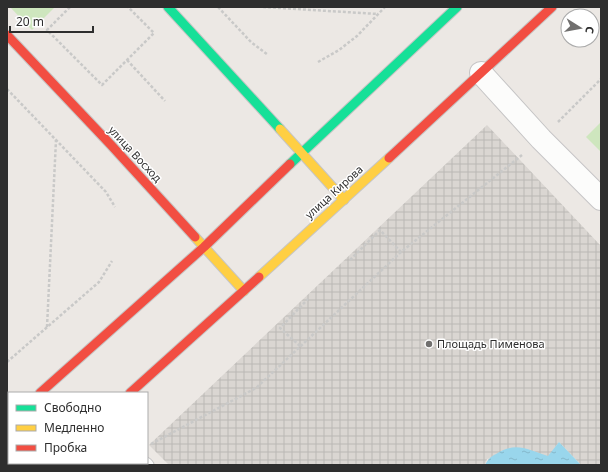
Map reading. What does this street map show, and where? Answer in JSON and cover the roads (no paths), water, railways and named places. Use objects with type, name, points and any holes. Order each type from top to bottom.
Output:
[{"type":"main road","points":[[168,7],[344,200]]},
{"type":"main road","points":[[41,392],[204,246],[457,7]]},
{"type":"main road","name":"улица Кирова","points":[[131,392],[344,200],[552,7]]},
{"type":"main road","name":"улица Восход","points":[[7,35],[111,145],[244,291]]},
{"type":"street","points":[[481,73],[541,139],[601,199]]},
{"type":"water","points":[[559,442],[581,465],[485,465],[492,456],[503,450],[516,447],[528,449],[548,456]]},
{"type":"place","name":"Площадь Пименова","points":[[429,344]]}]
